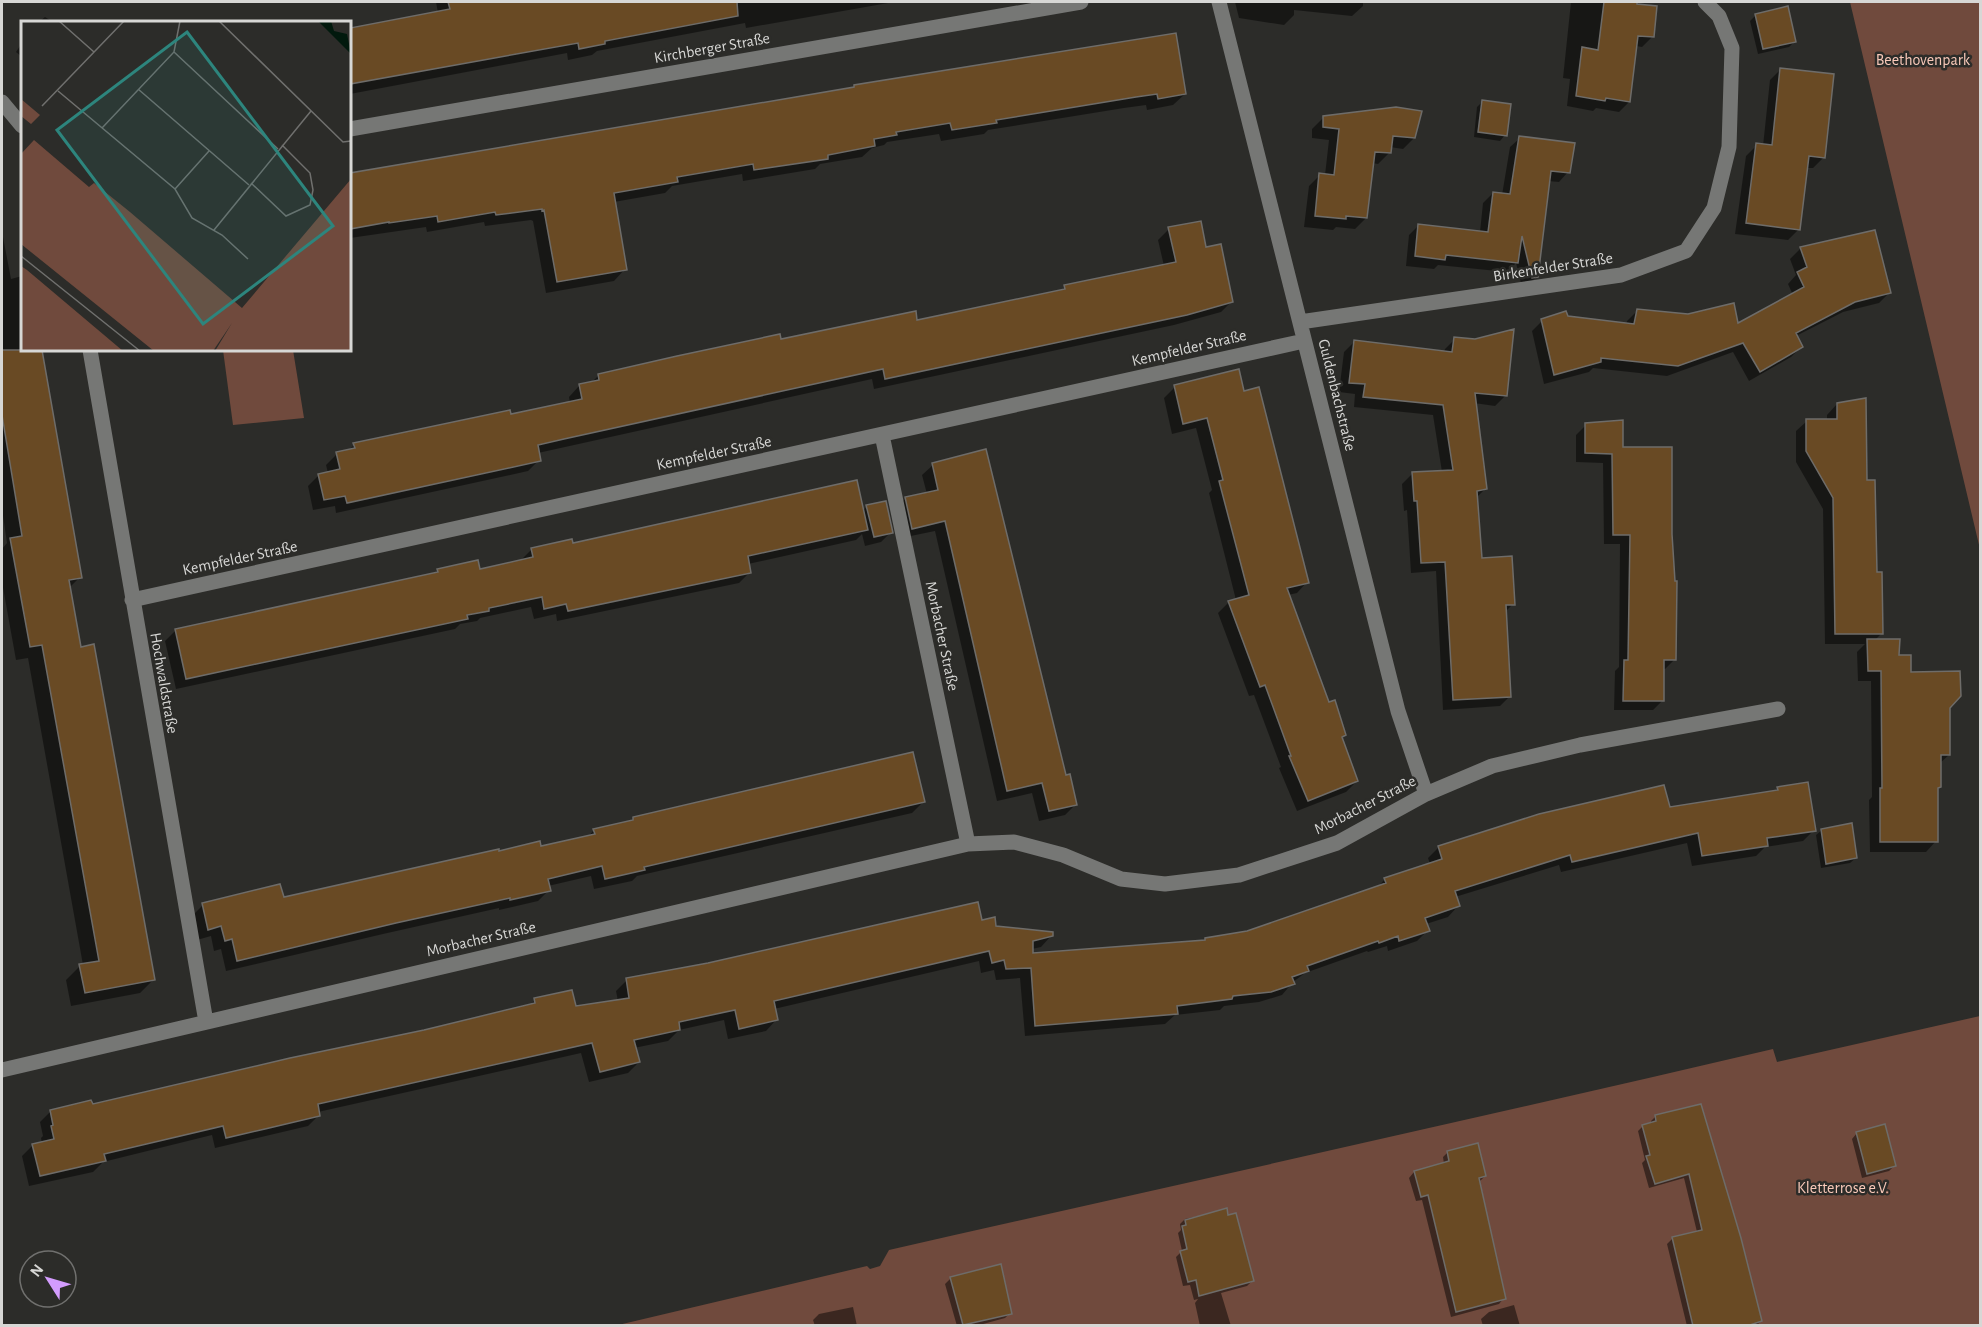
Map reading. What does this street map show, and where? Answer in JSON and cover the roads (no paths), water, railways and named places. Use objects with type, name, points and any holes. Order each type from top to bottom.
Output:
[{"type":"street","name":"Kirchberger Straße","points":[[351,129],[1081,2]]},
{"type":"street","name":"Guldenbachstraße","points":[[1219,2],[1398,711],[1426,794]]},
{"type":"street","name":"Birkenfelder Straße","points":[[1300,322],[1621,275],[1686,251],[1714,208],[1729,147],[1732,48],[1719,16],[1705,2]]},
{"type":"street","points":[[2,102],[21,125]]},
{"type":"street","name":"Kempfelder Straße","points":[[132,600],[1304,341]]},
{"type":"street","name":"Hochwaldstraße","points":[[90,351],[206,1022]]},
{"type":"street","name":"Morbacher Straße","points":[[882,435],[968,844]]},
{"type":"street","name":"Morbacher Straße","points":[[2,1070],[968,844],[1014,842],[1063,855],[1121,879],[1165,884],[1239,875],[1337,843],[1426,794],[1492,766],[1580,745],[1778,709]]},
{"type":"park label","name":"Beethovenpark","points":[[1923,60]]},
{"type":"park label","name":"Kletterrose e.V.","points":[[1843,1188]]}]
